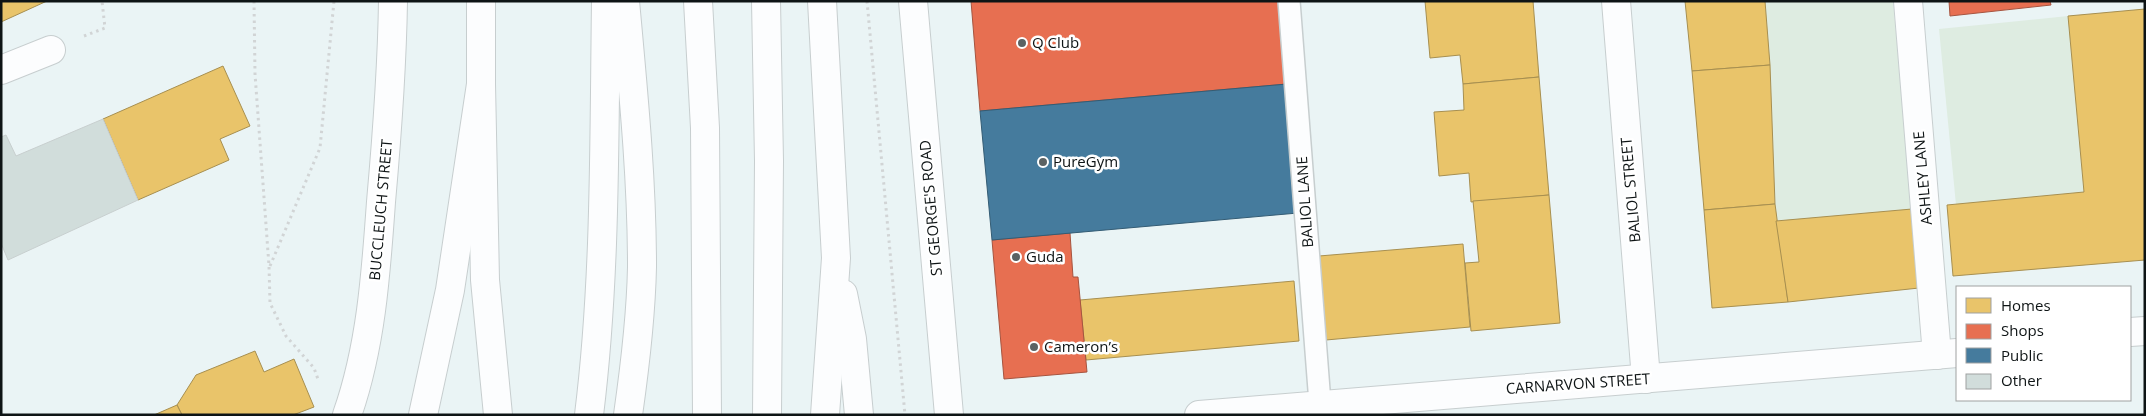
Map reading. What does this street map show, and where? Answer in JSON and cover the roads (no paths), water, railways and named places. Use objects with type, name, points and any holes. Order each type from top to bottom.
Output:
[{"type":"main road","name":"BUCCLEUCH STREET","points":[[347,415],[354,393],[374,291],[392,66],[393,1]]},
{"type":"main road","points":[[481,1],[486,280],[498,415]]},
{"type":"main road","points":[[589,415],[598,340],[603,257],[606,1]]},
{"type":"main road","points":[[625,1],[635,122],[642,268],[635,363],[628,415]]},
{"type":"main road","points":[[698,1],[706,128],[707,415]]},
{"type":"main road","points":[[766,1],[769,161],[767,415]]},
{"type":"main road","points":[[822,1],[836,258],[826,415]]},
{"type":"main road","name":"ST GEORGE'S ROAD","points":[[913,1],[949,415]]},
{"type":"main road","name":"BALIOL STREET","points":[[1616,1],[1646,379]]},
{"type":"main road","name":"ASHLEY LANE","points":[[1908,1],[1947,354]]},
{"type":"main road","points":[[1,70],[51,50]]},
{"type":"main road","points":[[423,415],[450,290],[481,84]]},
{"type":"main road","points":[[836,258],[852,339],[859,415]]},
{"type":"main road","points":[[2131,332],[2145,331]]},
{"type":"main road","name":"CARNARVON STREET","points":[[1198,415],[1947,354]]},
{"type":"lane","name":"BALIOL LANE","points":[[1289,1],[1320,404]]},
{"type":"place","name":"Q Club","points":[[1022,43]]},
{"type":"place","name":"PureGym","points":[[1043,162]]},
{"type":"place","name":"Guda","points":[[1016,257]]},
{"type":"place","name":"Cameron’s","points":[[1034,347]]}]
